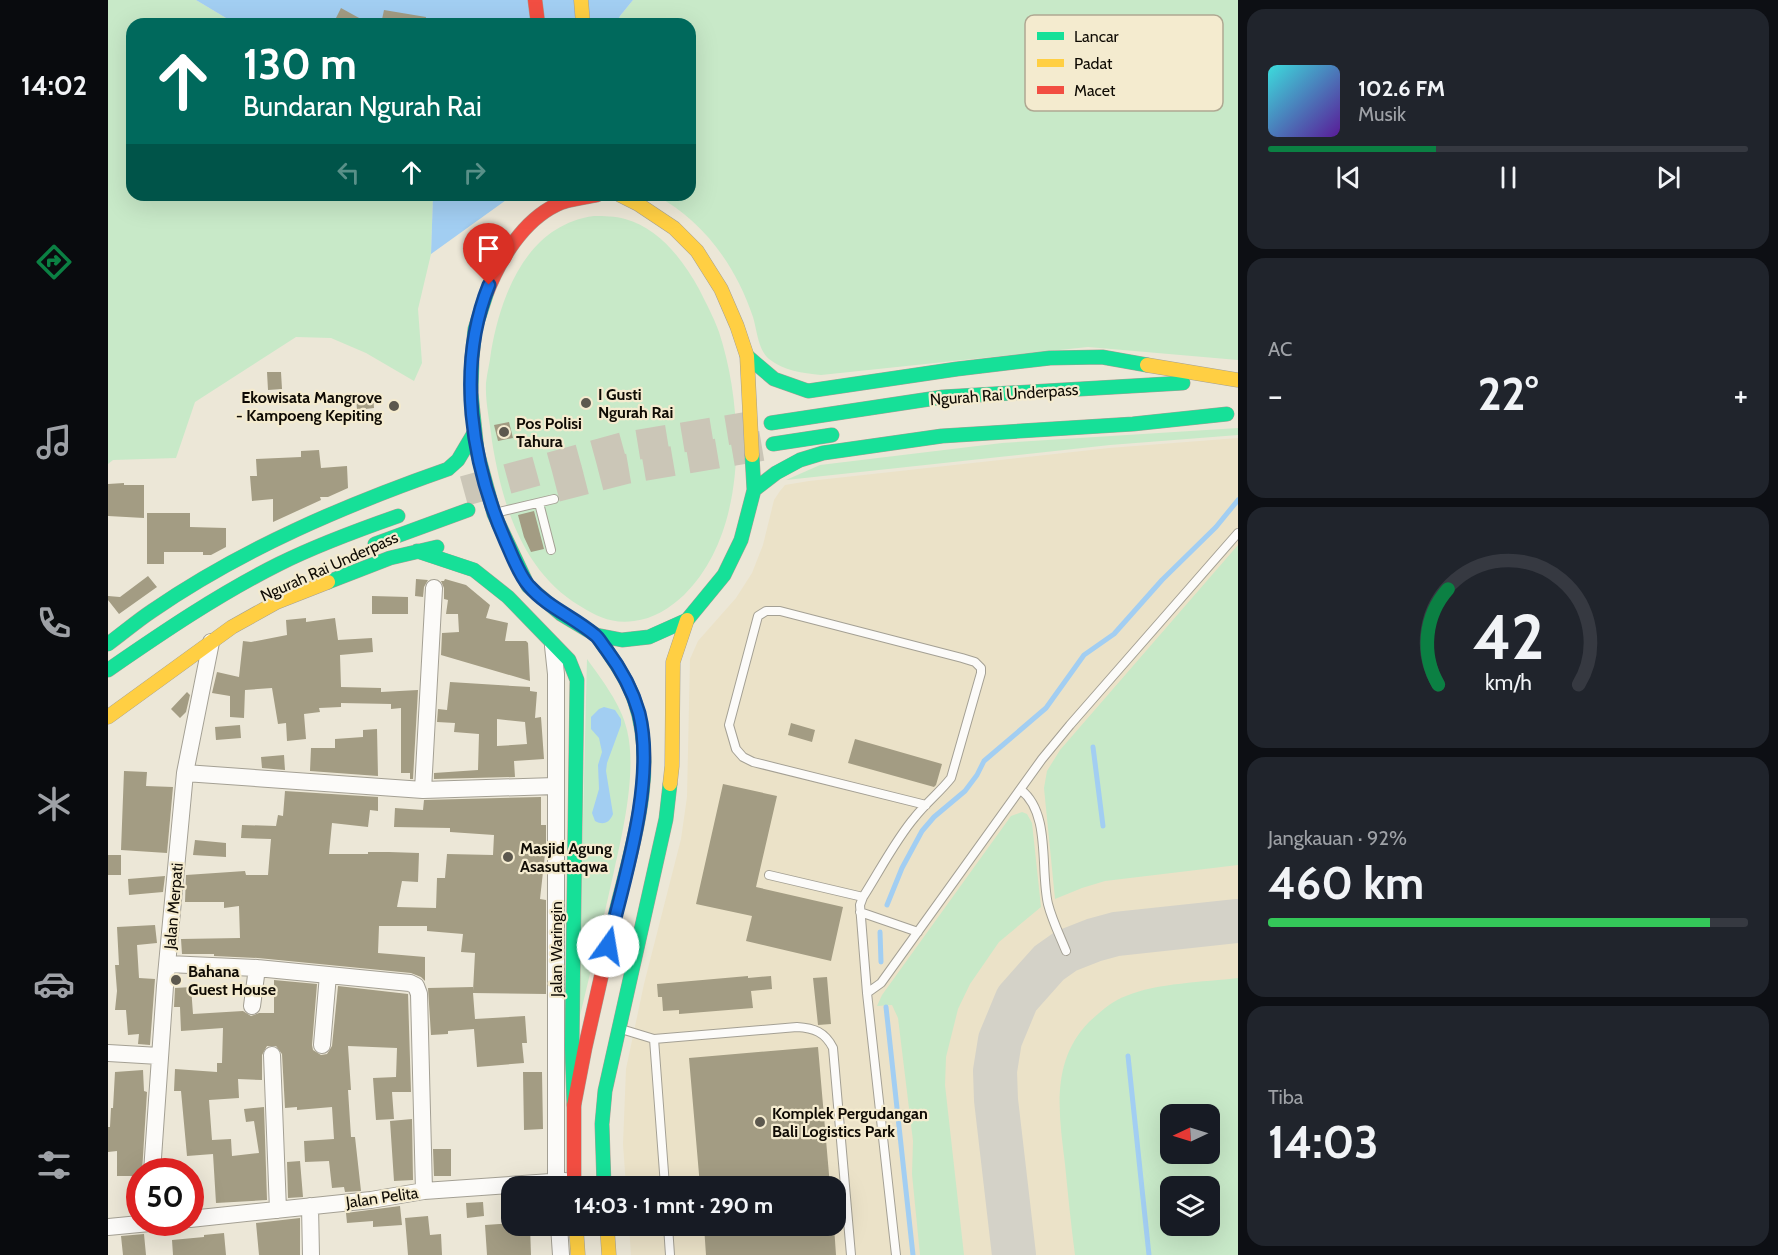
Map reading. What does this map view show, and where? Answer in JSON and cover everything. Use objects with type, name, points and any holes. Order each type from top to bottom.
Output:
[{"type":"main road","points":[[535,0],[537,18]]},
{"type":"main road","points":[[581,0],[582,18]]},
{"type":"main road","points":[[528,586],[494,514],[477,451],[471,393],[472,358],[483,301],[496,269],[531,222],[555,201]]},
{"type":"main road","points":[[510,575],[528,586],[561,614],[596,635],[622,640],[649,637],[666,632],[687,620],[724,575],[741,540],[754,490],[747,356],[721,289],[697,251],[674,228],[632,201]]},
{"type":"main road","points":[[531,222],[537,202]]},
{"type":"main road","points":[[747,356],[771,379],[786,386],[808,391],[1050,358],[1102,357],[1238,381]]},
{"type":"main road","name":"Ngurah Rai Underpass","points":[[771,423],[943,397],[1238,381]]},
{"type":"main road","points":[[1148,409],[1233,414]]},
{"type":"main road","points":[[754,490],[792,464],[823,453],[942,436],[1133,424],[1233,414]]},
{"type":"main road","points":[[108,644],[158,606],[251,553],[341,508],[448,469],[458,460],[474,433]]},
{"type":"main road","points":[[774,444],[843,434]]},
{"type":"main road","name":"Ngurah Rai Underpass","points":[[108,670],[170,626],[263,572],[350,533],[412,510]]},
{"type":"main road","name":"Ngurah Rai Underpass","points":[[364,549],[468,510]]},
{"type":"main road","points":[[108,717],[232,627],[277,602],[390,558],[447,547]]},
{"type":"main road","points":[[417,551],[474,570],[508,597],[569,660],[577,681],[564,1046],[574,1105],[574,1176]]},
{"type":"main road","name":"Ngurah Rai Underpass","points":[[213,623],[261,595]]},
{"type":"main road","points":[[604,1176],[602,1124],[605,1090],[666,819],[672,766],[673,662],[687,620]]},
{"type":"main road","points":[[574,1105],[586,1037],[634,832],[641,786],[643,744],[639,715],[631,688],[620,668],[596,635]]},
{"type":"main road","points":[[577,1236],[578,1255]]},
{"type":"main road","points":[[608,1236],[609,1255]]},
{"type":"street","points":[[423,790],[434,588]]},
{"type":"street","name":"Jalan Waringin","points":[[551,640],[555,652],[556,674],[555,786],[564,1046],[556,1176]]},
{"type":"street","name":"Jalan Merpati","points":[[153,1158],[159,1056],[185,773],[211,642]]},
{"type":"street","points":[[185,773],[423,790],[555,786]]},
{"type":"street","points":[[168,964],[257,968],[410,983],[416,986],[419,994],[424,1191]]},
{"type":"street","points":[[252,1006],[257,968]]},
{"type":"street","points":[[322,1046],[328,975]]},
{"type":"street","points":[[108,1053],[159,1056]]},
{"type":"street","points":[[272,1055],[278,1210]]},
{"type":"street","name":"Jalan Pelita","points":[[204,1218],[371,1200],[424,1191],[501,1187]]},
{"type":"street","points":[[310,1206],[310,1255]]},
{"type":"street","points":[[108,1227],[126,1225]]},
{"type":"street","points":[[560,1236],[561,1255]]},
{"type":"lane","points":[[494,514],[554,499]]},
{"type":"lane","points":[[539,502],[551,550]]},
{"type":"lane","points":[[867,993],[881,983],[1042,759],[1238,533]]},
{"type":"lane","points":[[896,1255],[867,993],[860,912],[862,897],[914,818],[951,778],[981,668],[975,662],[962,658],[780,611],[766,611],[758,616],[729,725],[736,749],[743,757],[753,762],[926,805]]},
{"type":"lane","points":[[1021,790],[1029,796],[1038,816],[1048,903],[1066,951]]},
{"type":"lane","points":[[769,875],[862,897]]},
{"type":"lane","points":[[860,912],[918,932]]},
{"type":"lane","points":[[619,1029],[654,1039],[797,1027],[813,1028],[828,1038],[833,1048],[851,1255]]},
{"type":"lane","points":[[654,1039],[664,1176]]},
{"type":"lane","points":[[669,1236],[670,1255]]},
{"type":"shaded area","points":[[1238,438],[1238,1255],[631,1255],[630,1236],[846,1236],[846,1176],[625,1176],[623,1144],[626,1069],[644,984],[681,839],[687,797],[690,659],[698,641],[736,598],[752,573],[763,545],[774,500],[780,491],[785,485],[1109,448]]},
{"type":"green space","points":[[108,0],[196,0],[226,18],[126,18],[126,201],[433,201],[431,254],[418,309],[422,363],[414,381],[366,353],[331,338],[296,337],[195,402],[176,458],[113,460],[108,464]]},
{"type":"green space","points":[[633,0],[1238,0],[1238,360],[1088,347],[821,375],[793,371],[775,363],[762,350],[746,298],[716,246],[688,217],[665,201],[696,201],[696,18],[619,18]]},
{"type":"green space","points":[[594,216],[617,217],[637,223],[659,237],[678,256],[699,289],[719,332],[734,398],[735,470],[730,505],[720,539],[705,569],[684,595],[661,612],[634,621],[606,619],[580,606],[543,574],[529,555],[509,512],[502,488],[496,465],[487,405],[486,383],[496,330],[510,286],[521,266],[551,233],[571,222]]},
{"type":"green space","points":[[1238,428],[1238,435],[1110,445],[786,480],[820,465],[1002,443]]},
{"type":"green space","points":[[1238,545],[1238,865],[1105,881],[1055,899],[1044,788],[1047,771],[1060,750]]},
{"type":"green space","points":[[587,659],[610,693],[624,720],[630,746],[630,782],[621,838],[578,1024]]},
{"type":"green space","points":[[1022,812],[1027,814],[1032,823],[1041,907],[999,942],[970,984],[958,1009],[946,1057],[945,1085],[964,1255],[920,1255],[912,1174],[913,1141],[898,1018],[892,1005],[877,1006],[882,995],[1011,816]]},
{"type":"green space","points":[[1238,978],[1238,1255],[1075,1255],[1060,1108],[1060,1089],[1068,1054],[1089,1022],[1116,1001],[1138,992],[1166,986]]},
{"type":"water","points":[[196,0],[633,0],[619,18],[226,18]]},
{"type":"water","points":[[433,201],[505,201],[431,254]]},
{"type":"water","points":[[604,707],[615,710],[621,719],[621,725],[606,771],[613,814],[608,821],[601,823],[595,821],[592,813],[599,789],[598,765],[602,752],[599,738],[591,729],[591,717]]},
{"type":"building","points":[[341,8],[359,18],[336,18]]},
{"type":"building","points":[[384,10],[426,17],[426,18],[382,18]]},
{"type":"building","points":[[267,372],[281,372],[282,389],[268,390]]},
{"type":"building","points":[[373,396],[374,408],[357,410],[356,397]]},
{"type":"building","name":"Pos Polisi Tahura","points":[[509,422],[513,438],[498,441],[494,425]]},
{"type":"building","points":[[319,450],[321,468],[347,466],[348,488],[328,497],[320,497],[321,500],[273,522],[273,499],[252,501],[250,476],[257,476],[256,459],[301,457],[301,451]]},
{"type":"building","points":[[124,483],[124,485],[144,485],[144,518],[108,516],[108,484]]},
{"type":"building","points":[[534,511],[544,549],[531,552],[518,515]]},
{"type":"building","points":[[147,513],[190,513],[190,527],[226,528],[226,547],[211,555],[203,555],[203,552],[164,552],[164,564],[147,564]]},
{"type":"building","points":[[148,576],[157,587],[119,614],[108,600],[108,596],[120,597]]},
{"type":"building","points":[[416,579],[428,580],[424,587],[423,597],[415,596]]},
{"type":"building","points":[[445,579],[466,585],[490,605],[486,618],[508,623],[505,641],[526,641],[528,643],[530,681],[441,655],[442,633],[459,632],[458,614],[446,614],[448,600],[444,599],[444,588],[441,581]]},
{"type":"building","points":[[372,596],[408,597],[408,614],[372,614]]},
{"type":"building","points":[[306,618],[306,622],[335,618],[338,640],[372,638],[373,652],[340,655],[341,687],[381,688],[381,692],[418,690],[413,779],[410,779],[410,773],[401,773],[401,708],[391,709],[391,704],[341,703],[341,707],[319,708],[320,712],[304,714],[306,739],[287,741],[286,723],[278,724],[272,688],[245,690],[244,718],[230,717],[230,696],[212,693],[217,672],[239,677],[243,641],[251,642],[287,635],[286,620]]},
{"type":"building","points":[[450,682],[530,687],[530,691],[537,692],[535,718],[541,717],[544,759],[514,761],[515,777],[434,779],[434,773],[478,770],[479,734],[454,732],[455,723],[437,722],[438,709],[447,710]],"holes":[[[497,719],[525,722],[527,744],[497,746]]]},
{"type":"building","points":[[187,692],[190,695],[186,712],[180,718],[171,709]]},
{"type":"building","points":[[791,723],[815,730],[812,742],[788,735]]},
{"type":"building","points":[[240,725],[241,738],[216,740],[215,727]]},
{"type":"building","points":[[377,729],[378,776],[310,771],[311,748],[335,748],[335,739],[363,737],[363,730]]},
{"type":"building","points":[[855,739],[942,764],[936,785],[934,787],[848,763]]},
{"type":"building","points":[[284,755],[285,770],[262,768],[261,757]]},
{"type":"building","points":[[124,771],[147,772],[146,786],[173,787],[167,853],[121,850]]},
{"type":"building","points":[[723,784],[777,796],[756,887],[843,907],[831,961],[746,941],[752,916],[696,904]]},
{"type":"building","points":[[285,791],[378,797],[378,811],[370,810],[368,827],[332,823],[329,854],[419,853],[418,882],[402,881],[397,907],[436,908],[437,878],[445,878],[447,854],[493,855],[494,835],[450,832],[450,828],[394,827],[395,808],[423,810],[424,800],[541,797],[541,825],[546,825],[540,899],[546,900],[546,994],[473,993],[475,1019],[525,1016],[527,1043],[522,1043],[524,1063],[477,1067],[474,1029],[431,1035],[428,988],[473,987],[473,991],[475,953],[461,952],[463,934],[427,931],[427,926],[379,926],[378,953],[425,957],[425,981],[411,973],[214,956],[214,954],[182,954],[181,939],[240,938],[239,906],[224,908],[224,902],[185,902],[186,875],[245,871],[246,875],[268,875],[271,839],[241,838],[242,825],[276,826],[278,815],[283,816]]},
{"type":"building","points":[[195,840],[226,843],[226,857],[193,855]]},
{"type":"building","points":[[108,855],[121,855],[121,875],[108,875]]},
{"type":"building","points":[[165,876],[163,892],[129,895],[128,879]]},
{"type":"building","points":[[155,925],[157,943],[137,945],[139,978],[155,979],[150,1045],[138,1044],[139,1034],[128,1035],[126,1010],[115,1010],[117,991],[115,965],[119,965],[117,927]]},
{"type":"building","points":[[748,976],[748,978],[771,976],[772,989],[751,991],[753,1008],[679,1014],[679,1010],[663,1011],[662,997],[658,997],[657,984]]},
{"type":"building","points":[[827,977],[831,1024],[818,1025],[813,978]]},
{"type":"building","points":[[274,980],[317,984],[312,1045],[313,1050],[321,1055],[327,1054],[332,1046],[338,986],[408,994],[411,1092],[392,1092],[394,1119],[376,1120],[373,1078],[396,1077],[397,1048],[348,1046],[351,1137],[355,1137],[361,1191],[345,1192],[344,1187],[332,1188],[329,1161],[305,1162],[304,1141],[334,1139],[332,1107],[297,1110],[297,1107],[285,1108],[282,1054],[276,1046],[267,1046],[262,1055],[262,1080],[238,1079],[239,1098],[209,1100],[212,1140],[231,1139],[232,1156],[259,1153],[254,1121],[246,1122],[244,1109],[264,1107],[267,1200],[216,1203],[213,1154],[187,1156],[181,1091],[174,1091],[175,1069],[217,1072],[217,1063],[222,1063],[223,1028],[181,1031],[180,1007],[174,1007],[175,988],[191,987],[193,1014],[243,1011],[251,1016],[259,1013],[274,1013]]},
{"type":"building","name":"Komplek Pergudangan Bali Logistics Park","points":[[818,1047],[829,1176],[699,1176],[689,1058]]},
{"type":"building","points":[[143,1070],[144,1091],[147,1092],[143,1158],[126,1158],[126,1176],[117,1176],[117,1151],[108,1152],[108,1127],[110,1127],[111,1108],[113,1108],[115,1072]]},
{"type":"building","points":[[523,1072],[542,1072],[543,1129],[524,1130]]},
{"type":"building","points":[[412,1119],[413,1180],[394,1181],[390,1121]]},
{"type":"building","points":[[433,1149],[451,1149],[451,1176],[434,1176]]},
{"type":"building","points":[[300,1161],[303,1197],[288,1198],[287,1162]]},
{"type":"building","points":[[483,1202],[484,1216],[467,1218],[466,1203]]},
{"type":"building","points":[[400,1206],[402,1225],[373,1227],[373,1221],[347,1223],[346,1213]]},
{"type":"building","points":[[428,1216],[430,1235],[441,1234],[442,1255],[408,1255],[405,1218]]},
{"type":"building","points":[[300,1218],[300,1255],[259,1255],[256,1223]]},
{"type":"building","points":[[501,1224],[501,1236],[530,1236],[531,1255],[487,1255],[485,1225]]},
{"type":"building","points":[[224,1233],[226,1255],[173,1255],[172,1240],[204,1237],[204,1235]]},
{"type":"building","points":[[121,1236],[144,1236],[146,1255],[123,1255]]},
{"type":"building","points":[[705,1236],[835,1236],[836,1255],[706,1255]]},
{"type":"waterway","points":[[887,905],[902,868],[922,831],[934,817],[965,791],[984,761],[1046,708],[1084,655],[1114,634],[1162,580],[1216,527],[1238,500]]},
{"type":"waterway","points":[[1093,747],[1103,826]]},
{"type":"waterway","points":[[880,932],[881,962]]},
{"type":"waterway","points":[[886,1007],[913,1255]]},
{"type":"waterway","points":[[1128,1056],[1149,1255]]},
{"type":"taxiway","points":[[1014,1255],[996,1100],[995,1071],[1000,1040],[1017,999],[1049,963],[1066,951],[1094,940],[1116,934],[1238,921]]},
{"type":"tunnel","points":[[464,491],[624,447],[771,423]]},
{"type":"tunnel","points":[[556,487],[626,469],[773,444]]},
{"type":"traffic: fast","points":[[487,292],[475,329],[472,358],[471,393],[477,451],[494,514],[528,586],[561,614],[596,635],[622,640],[649,637],[687,620],[724,575],[741,540],[754,490],[752,455]]},
{"type":"traffic: fast","points":[[747,356],[774,379],[808,391],[1050,358],[1102,357],[1147,365]]},
{"type":"traffic: fast","points":[[771,423],[943,397],[1183,383]]},
{"type":"traffic: fast","points":[[754,490],[776,473],[800,460],[823,453],[942,436],[1133,424],[1227,414]]},
{"type":"traffic: fast","points":[[108,644],[146,615],[186,589],[258,548],[333,513],[448,469],[458,460],[474,433]]},
{"type":"traffic: fast","points":[[773,444],[832,435]]},
{"type":"traffic: fast","points":[[375,544],[468,510]]},
{"type":"traffic: fast","points":[[108,670],[192,614],[257,576],[323,544],[398,516]]},
{"type":"traffic: fast","points":[[328,582],[390,558],[437,547]]},
{"type":"traffic: fast","points":[[417,551],[474,570],[508,597],[569,660],[577,680],[572,1046],[574,1105]]},
{"type":"traffic: fast","points":[[596,635],[618,667],[632,693],[642,729],[644,756],[640,812],[614,920]]},
{"type":"traffic: fast","points":[[604,1176],[602,1124],[605,1091],[666,819],[670,784]]},
{"type":"traffic: slow","points":[[581,0],[582,18]]},
{"type":"traffic: slow","points":[[632,201],[674,228],[697,251],[721,289],[747,356],[752,455]]},
{"type":"traffic: slow","points":[[1147,365],[1238,380]]},
{"type":"traffic: slow","points":[[108,717],[232,627],[277,602],[328,582]]},
{"type":"traffic: slow","points":[[670,784],[673,662],[687,620]]},
{"type":"traffic: slow","points":[[577,1236],[578,1255]]},
{"type":"traffic: slow","points":[[608,1236],[609,1255]]},
{"type":"traffic: jam","points":[[535,0],[537,18]]},
{"type":"traffic: jam","points":[[487,292],[506,254],[523,231],[544,212],[567,201]]},
{"type":"traffic: jam","points":[[574,1176],[574,1105],[614,920]]},
{"type":"place","name":"I Gusti Ngurah Rai","points":[[586,403]]},
{"type":"place","name":"Ekowisata Mangrove - Kampoeng Kepiting","points":[[394,406]]},
{"type":"place","name":"Pos Polisi Tahura","points":[[504,432]]},
{"type":"place","name":"Masjid Agung Asasuttaqwa","points":[[508,857]]},
{"type":"place","name":"Bahana Guest House","points":[[176,980]]},
{"type":"place","name":"Komplek Pergudangan Bali Logistics Park","points":[[760,1122]]},
{"type":"route","points":[[489,285],[476,329],[471,393],[477,451],[494,514],[528,586],[561,614],[596,635],[620,668],[631,688],[639,715],[643,744],[641,786],[634,832],[608,946]]}]
